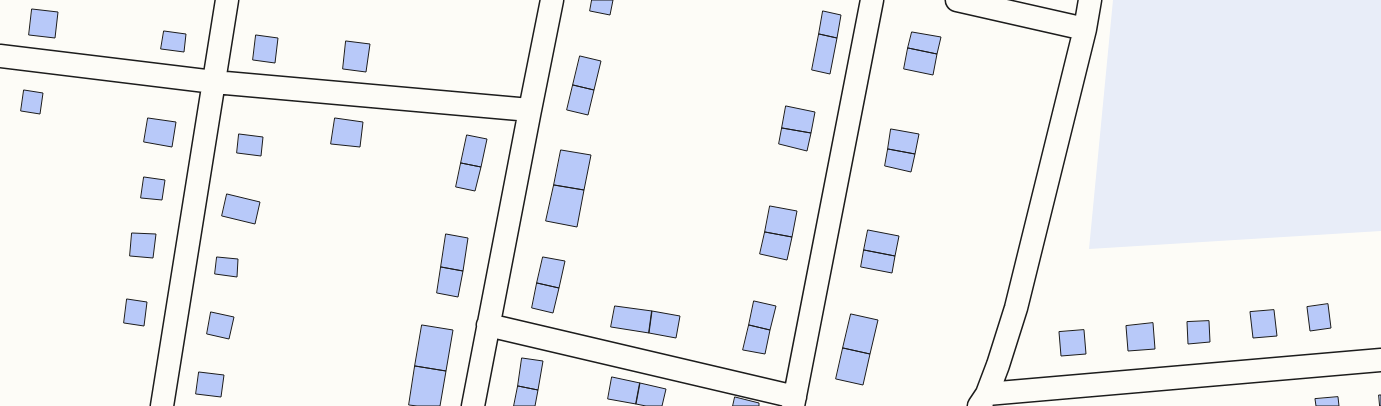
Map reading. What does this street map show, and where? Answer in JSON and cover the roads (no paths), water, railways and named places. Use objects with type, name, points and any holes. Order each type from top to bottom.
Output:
[{"type":"street","points":[[162,406],[227,0]]},
{"type":"street","points":[[473,406],[552,0]]},
{"type":"street","points":[[488,325],[794,402],[872,0]]},
{"type":"street","points":[[957,0],[1085,29]]},
{"type":"street","points":[[1090,0],[1085,29],[1016,308],[998,365],[983,400],[1381,360]]},
{"type":"street","points":[[0,56],[214,82],[530,110]]}]
